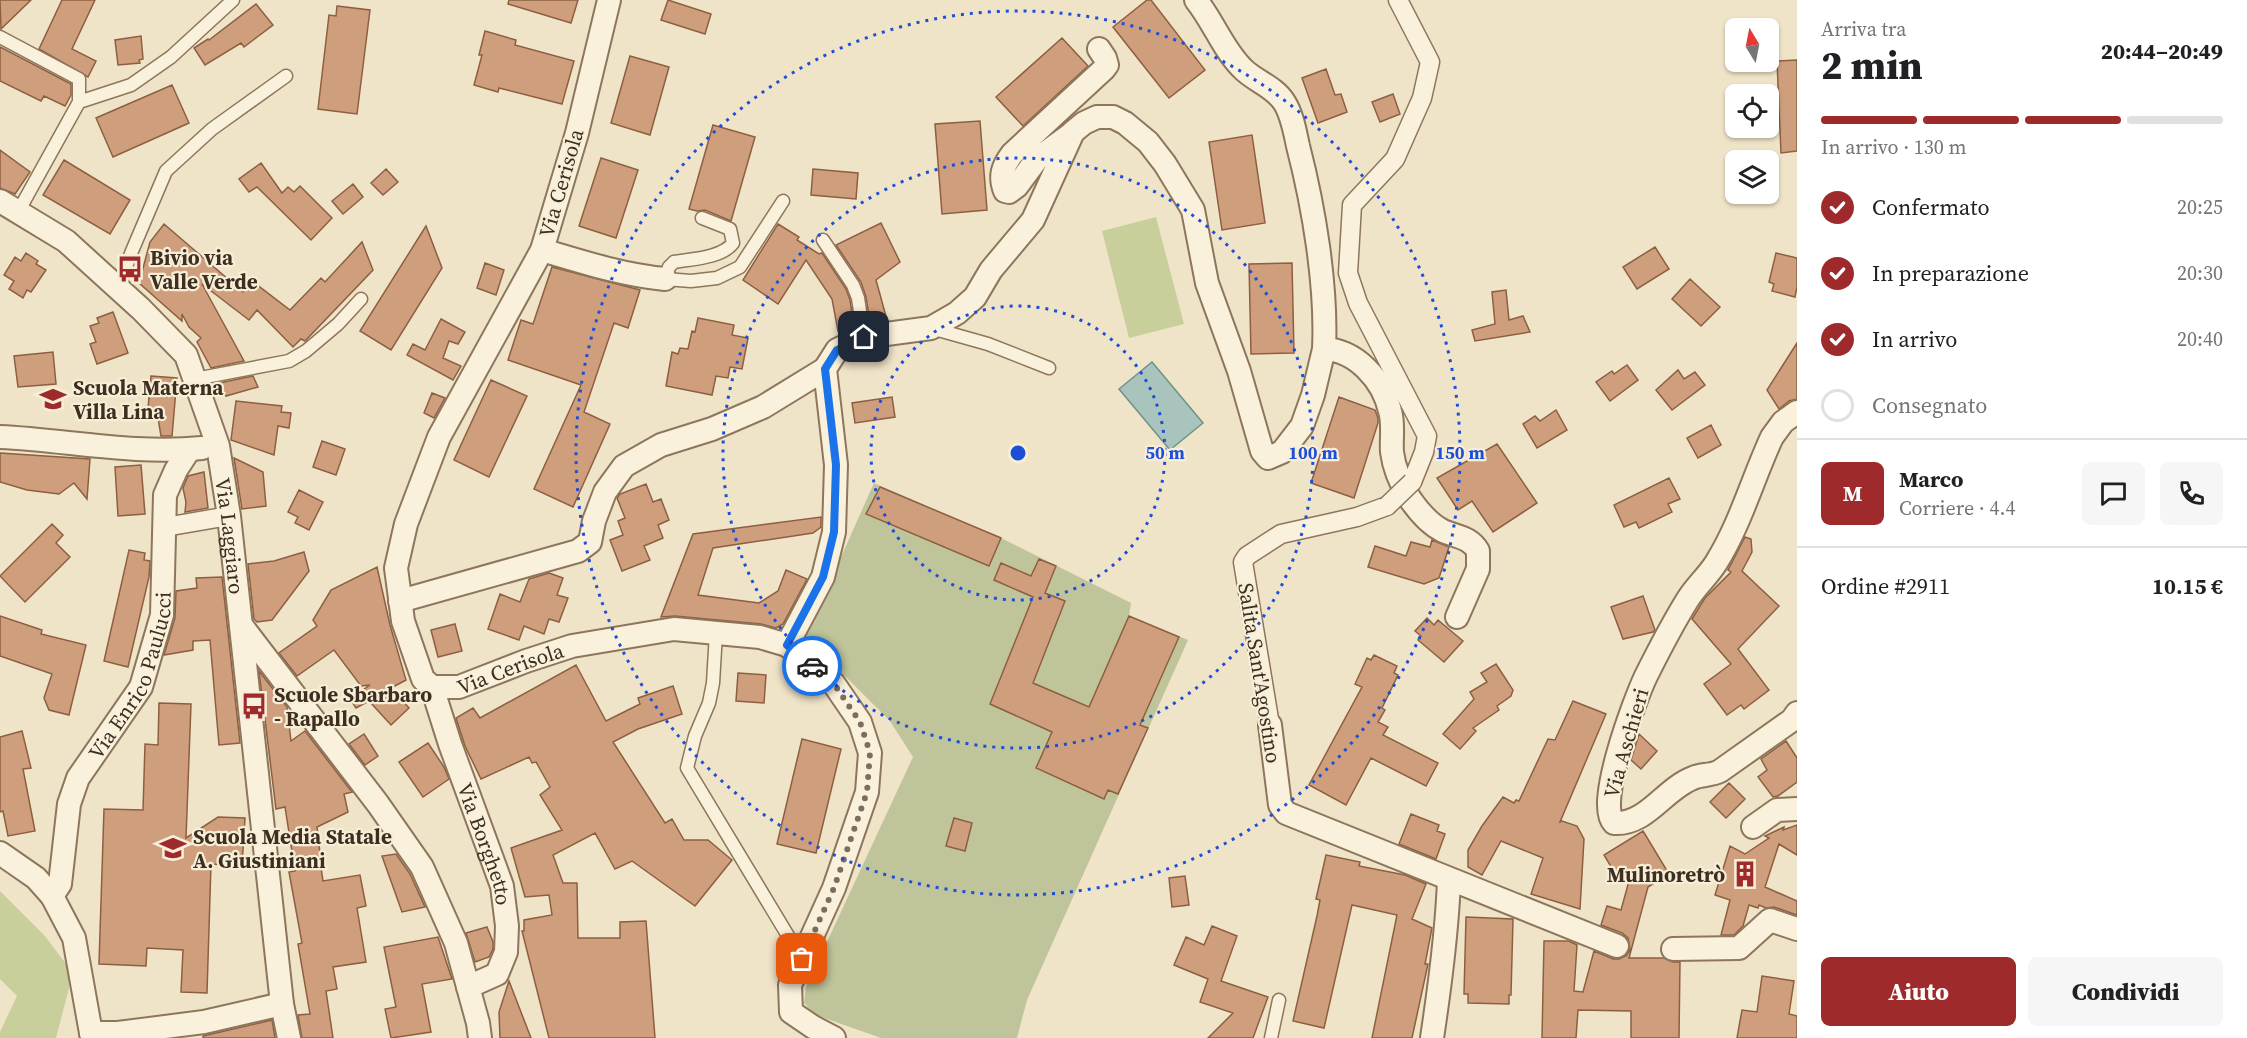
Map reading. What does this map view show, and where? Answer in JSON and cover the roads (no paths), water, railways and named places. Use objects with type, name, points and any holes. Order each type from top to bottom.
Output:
[{"type":"street","name":"Via Cerisola","points":[[609,0],[577,133],[542,250],[439,437],[406,524],[396,568],[403,621],[423,679],[432,687],[459,687],[572,646],[674,629],[759,637],[787,645],[834,684],[860,722],[870,753],[867,792],[834,888],[790,985],[791,1012],[834,1038]]},
{"type":"street","points":[[1099,49],[1107,65],[1104,69],[1004,164],[1002,183],[1005,191],[1009,192],[1017,186],[1038,159],[1084,123],[1097,117],[1113,117],[1125,123],[1148,142],[1165,164],[1192,210],[1208,283],[1239,371],[1262,452],[1268,458],[1282,452],[1302,426],[1313,395],[1324,349],[1325,324],[1319,261],[1303,164],[1285,103],[1272,89],[1242,69],[1196,0]]},
{"type":"street","name":"Salita Sant'Agostino","points":[[1398,0],[1430,62],[1422,99],[1395,159],[1352,205],[1348,273],[1358,303],[1427,436],[1424,453],[1412,482],[1387,506],[1357,517],[1281,534],[1247,555],[1243,562],[1270,725],[1280,805],[1286,813],[1449,880]]},
{"type":"street","points":[[400,601],[578,551],[590,542],[594,521],[605,492],[624,466],[661,445],[712,429],[763,407],[825,369],[837,350],[864,337],[931,328],[957,313],[975,297],[991,270],[1033,220],[1073,132]]},
{"type":"street","name":"Via Laggiaro","points":[[9,207],[66,241],[186,355],[218,447],[229,516],[282,1004],[289,1038]]},
{"type":"street","points":[[542,250],[582,262],[665,279]]},
{"type":"street","points":[[1324,349],[1337,350],[1359,362],[1378,382],[1390,411],[1393,454],[1398,473],[1409,498],[1427,520],[1442,530],[1470,540],[1478,551],[1478,569],[1457,616]]},
{"type":"street","points":[[787,645],[823,577],[834,532],[836,465],[825,369]]},
{"type":"street","name":"Via Aschieri","points":[[1797,412],[1783,422],[1772,437],[1716,563],[1689,597],[1646,676],[1628,720],[1613,775],[1607,806],[1609,819],[1614,824],[1625,824],[1640,817],[1694,777],[1713,775],[1720,771],[1792,720],[1797,713]]},
{"type":"street","points":[[0,437],[93,447],[189,450],[218,447]]},
{"type":"street","name":"Via Enrico Paulucci","points":[[51,896],[60,884],[69,804],[78,778],[141,687],[162,615],[165,495],[176,470],[189,450]]},
{"type":"street","points":[[165,527],[229,516]]},
{"type":"street","points":[[241,625],[378,804],[422,867],[456,943],[480,1038]]},
{"type":"street","name":"Via Borghetto","points":[[432,687],[450,744],[502,886],[507,926],[506,952],[497,974],[468,987]]},
{"type":"street","points":[[1753,826],[1777,810],[1797,809]]},
{"type":"street","points":[[0,852],[36,878],[51,896],[74,938],[89,1036],[203,1030],[282,1004]]},
{"type":"street","points":[[1432,1038],[1440,983],[1449,880],[1617,946]]},
{"type":"street","points":[[1673,949],[1739,948],[1770,921],[1797,929]]},
{"type":"lane","points":[[79,102],[131,85],[171,57],[233,0]]},
{"type":"lane","points":[[0,37],[80,79],[79,102],[9,207]]},
{"type":"lane","points":[[118,288],[166,171],[212,129],[286,76]]},
{"type":"lane","points":[[702,218],[730,229],[733,243],[729,248],[717,253],[674,262],[669,267],[665,279],[717,278],[740,267],[783,201]]},
{"type":"lane","points":[[823,240],[856,291],[864,337]]},
{"type":"lane","points":[[195,380],[289,361],[306,351],[338,324],[361,298]]},
{"type":"lane","points":[[931,328],[988,344],[1049,368]]},
{"type":"lane","points":[[716,633],[713,682],[709,703],[687,768],[802,959]]},
{"type":"lane","points":[[1271,1038],[1279,1000]]},
{"type":"water","points":[[1152,362],[1203,423],[1170,450],[1119,389]]},
{"type":"place","name":"Bivio via Valle Verde","points":[[130,269]]},
{"type":"place","name":"Scuola Materna Villa Lina","points":[[53,399]]},
{"type":"place","name":"Scuole Sbarbaro - Rapallo","points":[[254,706]]},
{"type":"place","name":"Scuola Media Statale A. Giustiniani","points":[[173,848]]},
{"type":"place","name":"Mulinoretrò","points":[[1745,874]]}]
